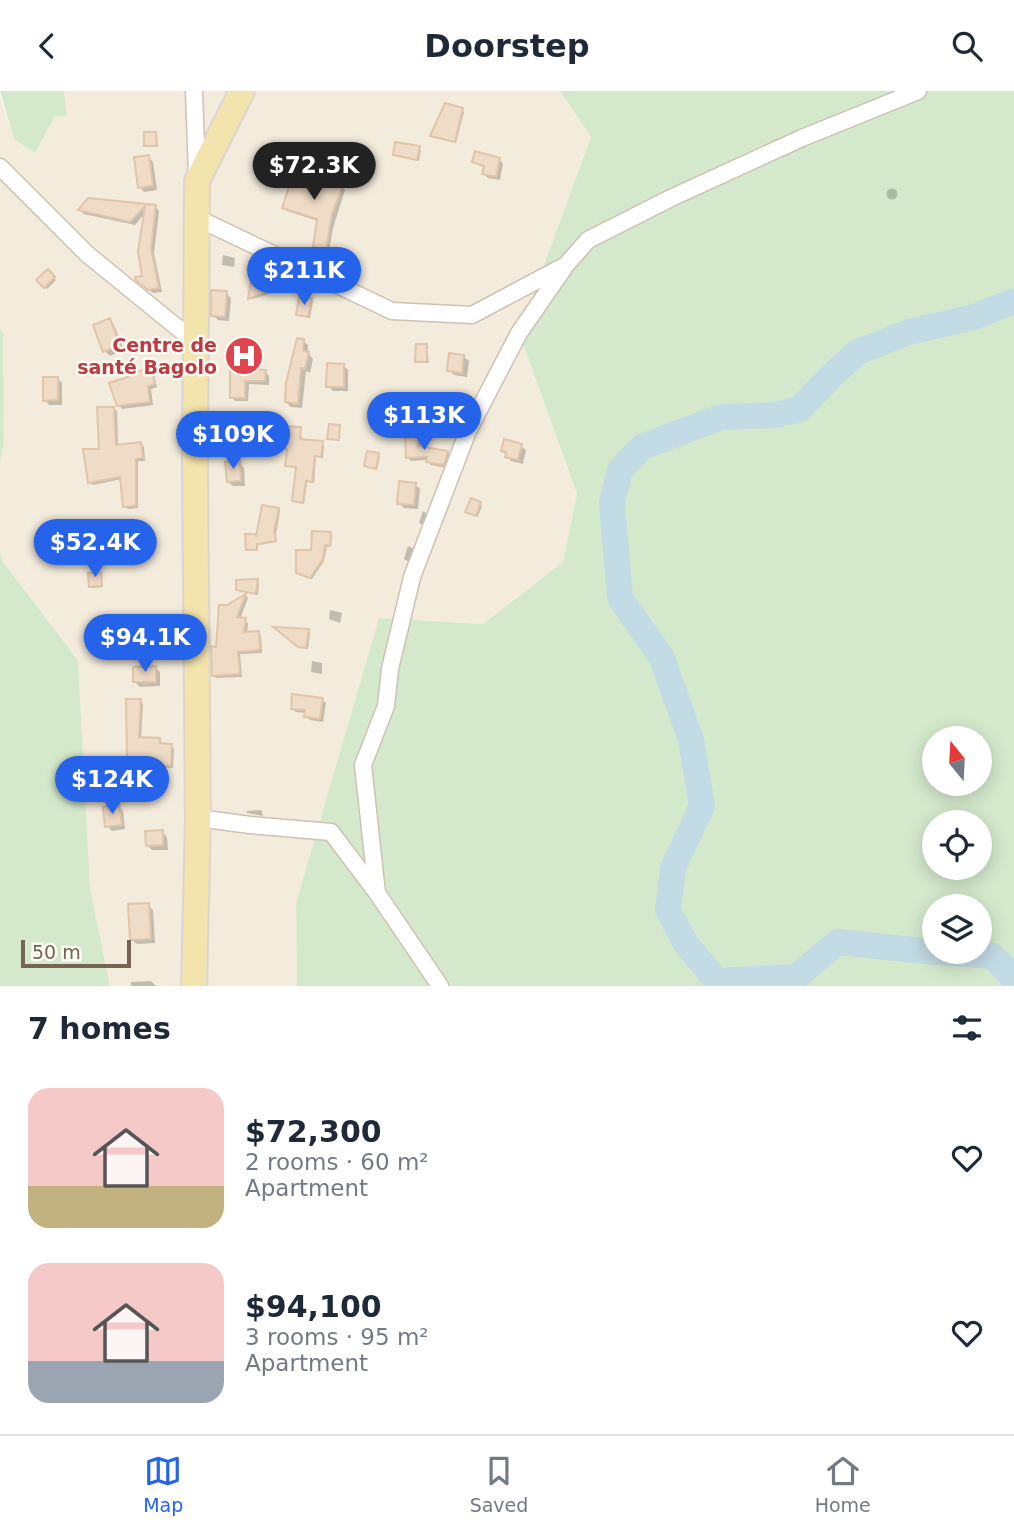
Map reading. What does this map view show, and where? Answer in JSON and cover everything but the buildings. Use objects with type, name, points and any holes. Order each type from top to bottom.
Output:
[{"type":"main road","points":[[194,986],[198,818],[195,217],[197,181],[242,91]]},
{"type":"street","points":[[194,91],[197,181]]},
{"type":"street","points":[[377,893],[363,765],[386,706],[390,669],[412,577],[468,431],[519,333],[566,265],[588,240],[671,198],[802,138],[918,91]]},
{"type":"street","points":[[0,167],[87,254],[195,342]]},
{"type":"street","points":[[195,217],[392,311],[472,315],[566,265]]},
{"type":"street","points":[[198,818],[331,832],[377,893],[440,986]]},
{"type":"shaded area","points":[[64,91],[560,91],[591,137],[519,333],[577,495],[563,562],[483,624],[379,618],[296,903],[297,986],[110,986],[90,888],[78,660],[3,562],[0,553],[0,463],[4,441],[3,334],[0,329],[0,97],[14,139],[54,117],[67,115]]},
{"type":"green space","points":[[0,91],[64,91],[67,116],[54,117],[35,153],[14,139]]},
{"type":"green space","points":[[560,91],[1014,91],[1014,986],[297,986],[296,903],[379,618],[483,624],[563,562],[577,494],[519,333],[591,137]]},
{"type":"green space","points":[[0,329],[3,333],[4,442],[0,463]]},
{"type":"green space","points":[[0,553],[3,562],[78,660],[90,888],[110,986],[0,986]]},
{"type":"waterway","points":[[922,951],[838,942],[796,977],[717,981],[686,944],[668,910],[673,868],[702,806],[691,740],[662,658],[620,598],[612,503],[620,470],[642,447],[721,417],[775,415],[800,409],[858,352],[909,332],[974,317],[1014,301]]},
{"type":"waterway","points":[[992,956],[1014,978]]},
{"type":"place","name":"Centre de santé Bagolo","points":[[244,356]]}]
